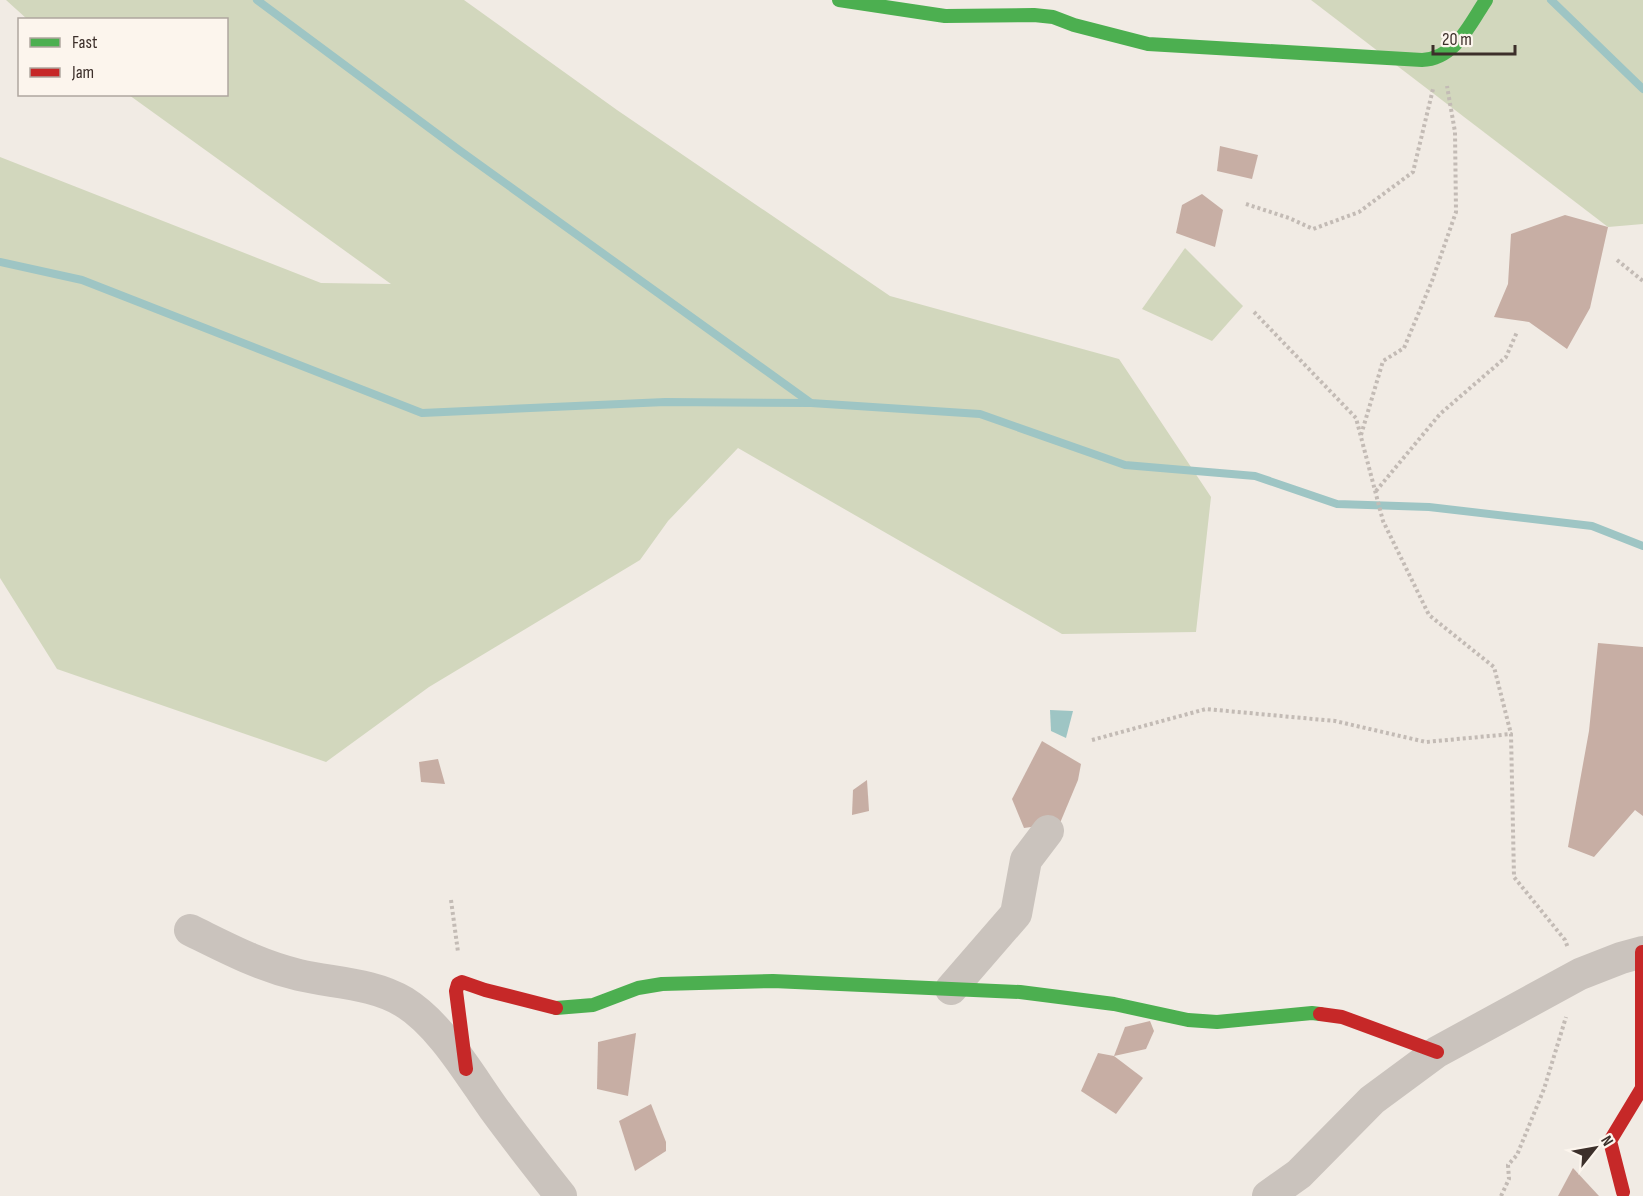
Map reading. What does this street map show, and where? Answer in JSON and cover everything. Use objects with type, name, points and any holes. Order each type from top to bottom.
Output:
[{"type":"street","points":[[839,0],[945,16],[1034,15],[1053,17],[1074,25],[1148,44],[1414,60],[1429,60],[1441,56],[1454,45],[1486,0]]},
{"type":"street","points":[[951,989],[1016,914],[1026,860],[1048,831]]},
{"type":"street","points":[[190,930],[258,963],[300,975],[356,985],[385,993],[403,1001],[420,1013],[443,1038],[561,1196]]},
{"type":"street","points":[[1268,1196],[1299,1174],[1372,1101],[1437,1052],[1580,974],[1642,952],[1642,1088],[1610,1141],[1623,1192]]},
{"type":"street","points":[[466,1069],[456,991],[458,984],[462,982],[561,1009],[593,1005],[638,988],[662,984],[773,981],[1064,997],[1114,1004],[1188,1020],[1216,1022],[1312,1013],[1342,1017],[1437,1052]]},
{"type":"path","points":[[1246,204],[1289,218],[1313,229],[1359,212],[1413,172],[1441,56]]},
{"type":"path","points":[[1361,436],[1383,361],[1404,348],[1432,281],[1456,212],[1455,132],[1441,56]]},
{"type":"path","points":[[1617,260],[1643,281]]},
{"type":"path","points":[[1254,312],[1356,418],[1383,521],[1429,615],[1494,667],[1511,734],[1514,877],[1564,940],[1580,974],[1544,1089],[1517,1155],[1508,1165],[1509,1179],[1501,1196]]},
{"type":"path","points":[[1375,491],[1440,414],[1506,357],[1517,332]]},
{"type":"path","points":[[1092,740],[1206,709],[1335,721],[1426,742],[1511,734]]},
{"type":"path","points":[[451,900],[462,982]]},
{"type":"green space","points":[[6,0],[464,0],[617,110],[890,296],[1119,359],[1211,497],[1196,632],[1062,634],[738,448],[668,521],[640,560],[429,687],[326,762],[57,669],[0,578],[0,157],[321,283],[391,284],[130,96],[228,96],[228,18],[26,18]]},
{"type":"green space","points":[[1311,0],[1643,0],[1643,224],[1608,227]]},
{"type":"green space","points":[[1185,248],[1243,306],[1212,341],[1142,309]]},
{"type":"water","points":[[1050,710],[1073,711],[1066,738],[1051,731]]},
{"type":"building","points":[[1220,146],[1258,155],[1252,179],[1217,171]]},
{"type":"building","points":[[1202,194],[1223,210],[1215,247],[1176,233],[1182,205]]},
{"type":"building","points":[[1565,215],[1608,227],[1590,308],[1567,349],[1529,322],[1494,317],[1508,284],[1511,234]]},
{"type":"building","points":[[1598,643],[1643,647],[1643,816],[1635,810],[1594,857],[1568,847],[1589,731]]},
{"type":"building","points":[[1042,741],[1081,764],[1078,780],[1060,823],[1024,828],[1012,799]]},
{"type":"building","points":[[438,759],[445,784],[421,782],[419,762]]},
{"type":"building","points":[[867,780],[869,811],[852,815],[853,790]]},
{"type":"building","points":[[1150,1021],[1154,1031],[1146,1049],[1114,1056],[1125,1027]]},
{"type":"building","points":[[636,1033],[628,1096],[597,1089],[598,1042]]},
{"type":"building","points":[[1098,1053],[1114,1056],[1143,1078],[1116,1114],[1081,1091]]},
{"type":"building","points":[[651,1104],[666,1142],[666,1151],[635,1171],[619,1121]]},
{"type":"building","points":[[1573,1168],[1599,1196],[1558,1196]]},
{"type":"waterway","points":[[257,0],[459,150],[811,403],[980,414],[1125,465],[1255,476],[1337,504],[1429,507],[1592,526],[1643,546]]},
{"type":"waterway","points":[[1551,0],[1643,89]]},
{"type":"waterway","points":[[0,262],[82,280],[422,413],[665,402],[811,403]]},
{"type":"traffic: fast","points":[[839,0],[945,16],[1034,15],[1053,17],[1074,25],[1148,44],[1422,60],[1444,54],[1453,47],[1486,0]]},
{"type":"traffic: fast","points":[[556,1008],[593,1005],[638,988],[662,984],[773,981],[1020,992],[1114,1004],[1188,1020],[1217,1022],[1320,1014]]},
{"type":"traffic: jam","points":[[1623,1192],[1610,1141],[1642,1088],[1642,952]]},
{"type":"traffic: jam","points":[[466,1069],[456,991],[458,984],[462,982],[556,1008]]},
{"type":"traffic: jam","points":[[1320,1014],[1342,1017],[1437,1052]]}]
